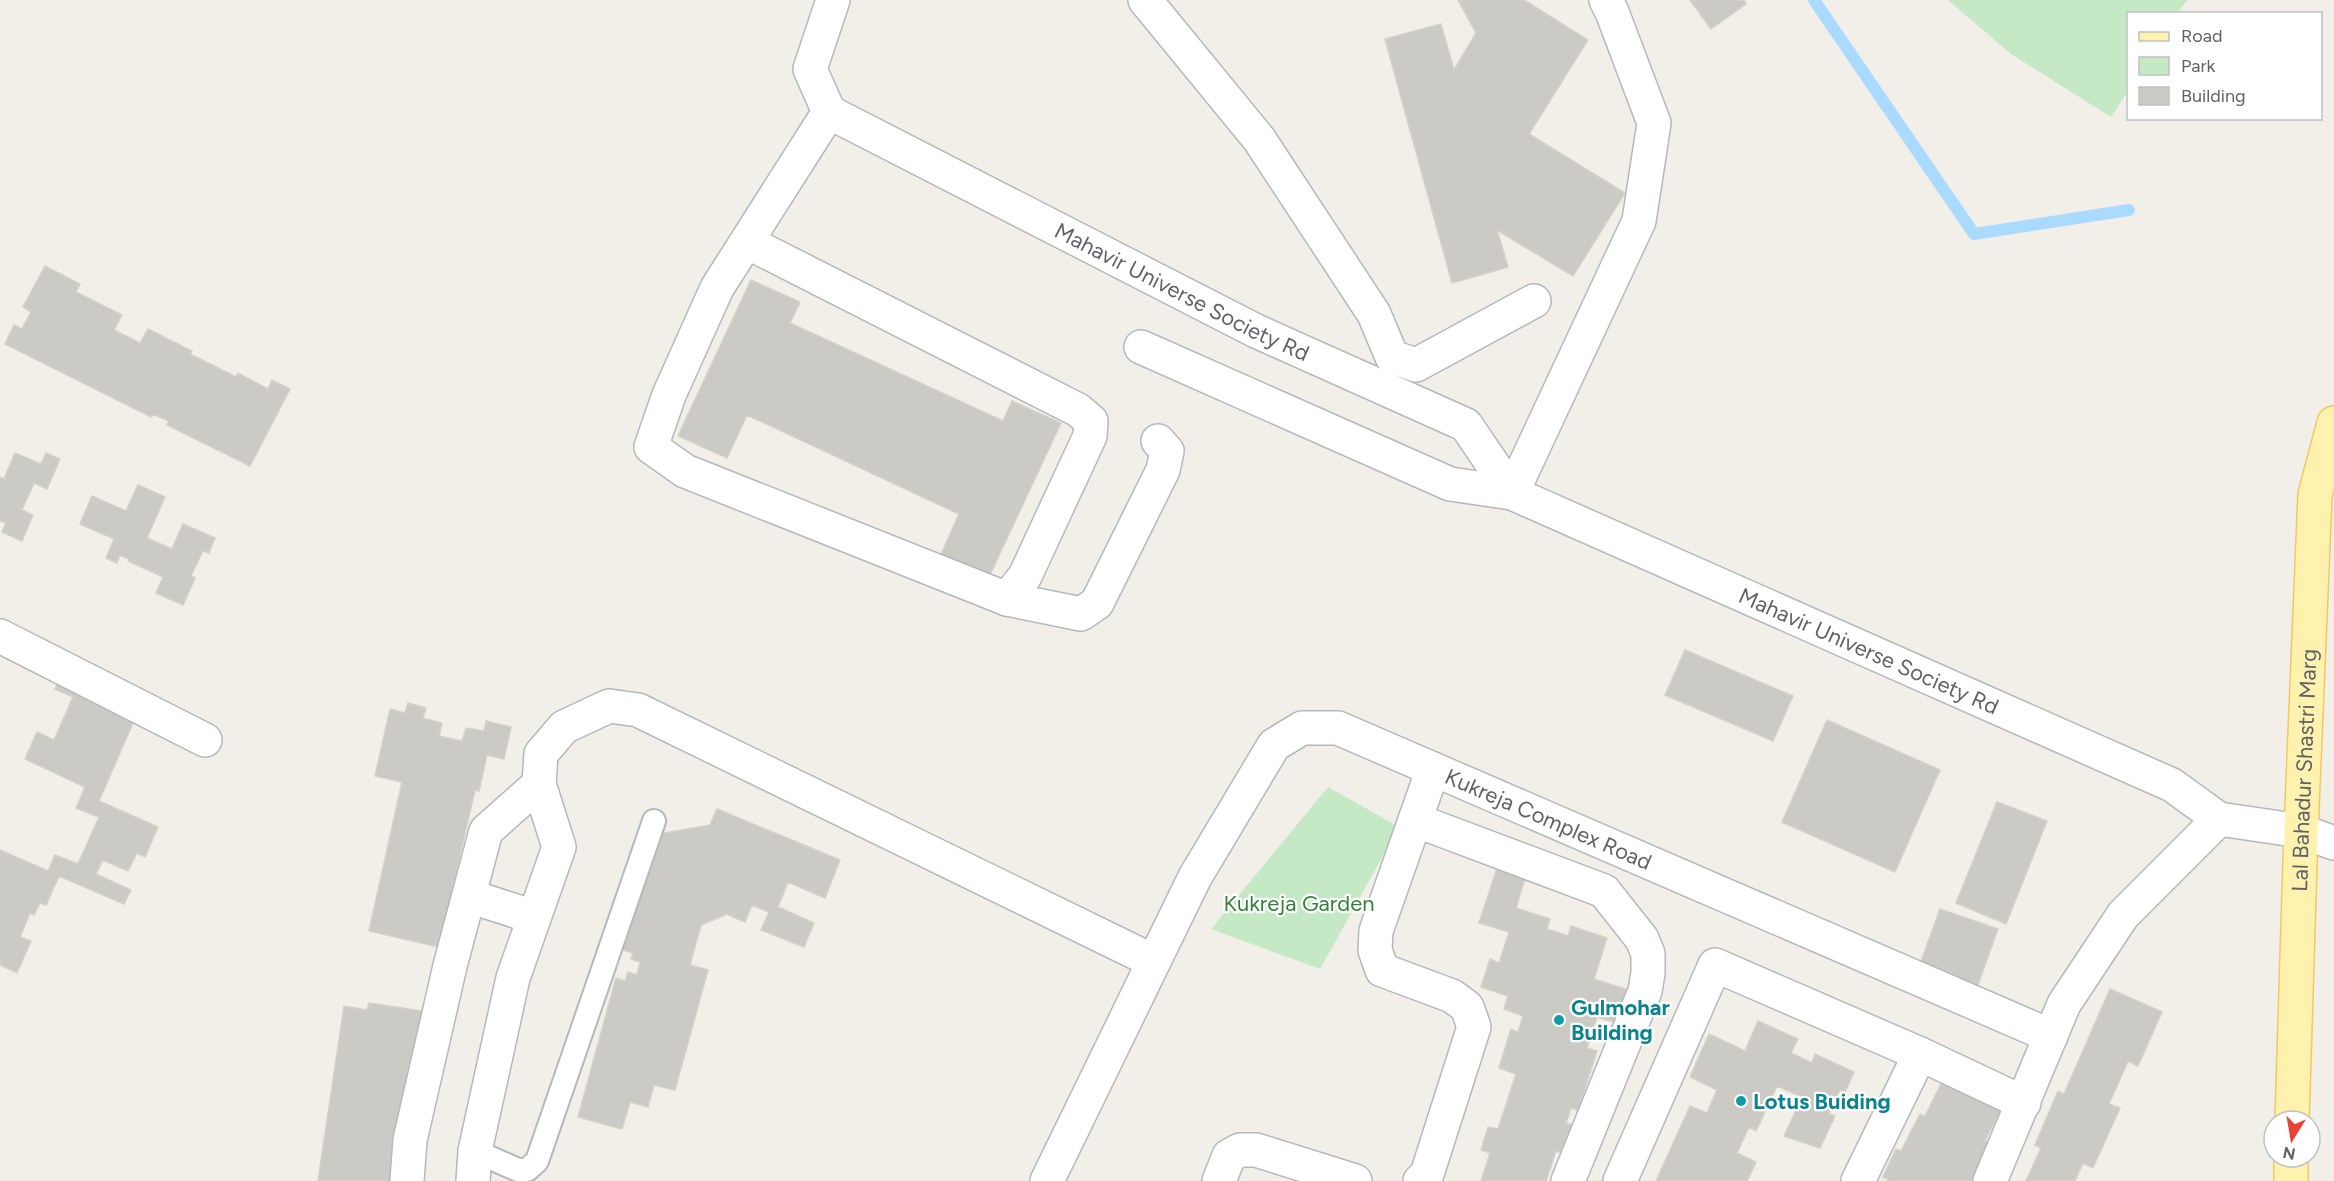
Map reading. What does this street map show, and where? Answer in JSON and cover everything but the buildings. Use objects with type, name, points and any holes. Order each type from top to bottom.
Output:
[{"type":"main road","name":"Lal Bahadur Shastri Marg","points":[[2292,1109],[2315,495],[2334,423]]},
{"type":"street","points":[[833,0],[810,69],[829,112],[717,288],[669,395],[651,447],[685,471],[1007,599],[1081,614],[1097,603],[1162,470],[1167,451],[1158,441]]},
{"type":"street","points":[[1145,0],[1259,139],[1374,314],[1392,357],[1416,365],[1534,301]]},
{"type":"street","points":[[1140,347],[1450,484],[1512,493],[1639,220],[1654,123],[1606,0]]},
{"type":"street","name":"Mahavir Universe Society Rd","points":[[829,112],[1256,331],[1466,425],[1512,493],[2172,785],[2218,819]]},
{"type":"street","points":[[747,242],[1078,410],[1091,421],[1090,436],[1025,576],[1007,599]]},
{"type":"street","points":[[0,636],[204,740]]},
{"type":"street","points":[[474,1166],[513,978],[559,847],[539,784],[541,754],[564,727],[609,706],[638,710],[1153,961]]},
{"type":"street","name":"Kukreja Complex Road","points":[[1047,1181],[1195,877],[1274,745],[1302,728],[1338,729],[2051,1036]]},
{"type":"street","points":[[1420,1181],[1427,1174],[1474,1027],[1467,1007],[1452,996],[1382,970],[1375,950],[1376,931],[1432,769]]},
{"type":"street","points":[[407,1181],[410,1140],[450,966],[486,831],[539,784]]},
{"type":"street","points":[[1990,1181],[2064,1004],[2123,915],[2218,819],[2301,831],[2334,843]]},
{"type":"street","points":[[1415,820],[1604,891],[1642,939],[1648,954],[1645,991],[1568,1181]]},
{"type":"street","points":[[469,896],[534,917]]},
{"type":"street","points":[[1620,1181],[1715,965],[1920,1054],[2024,1103]]},
{"type":"street","points":[[1858,1181],[1920,1054]]},
{"type":"street","points":[[1219,1181],[1229,1156],[1240,1150],[1256,1150],[1355,1181]]},
{"type":"lane","points":[[474,1166],[527,1170],[537,1161],[654,821]]},
{"type":"green space","points":[[1948,0],[2187,0],[2179,12],[2127,12],[2127,93],[2111,117],[2011,54]]},
{"type":"green space","name":"Kukreja Garden","points":[[1328,787],[1399,827],[1320,969],[1211,929]]},
{"type":"waterway","points":[[1814,0],[1974,234],[2129,210]]},
{"type":"place","name":"Gulmohar Building","points":[[1559,1020]]},
{"type":"place","name":"Lotus Buiding","points":[[1741,1101]]}]
